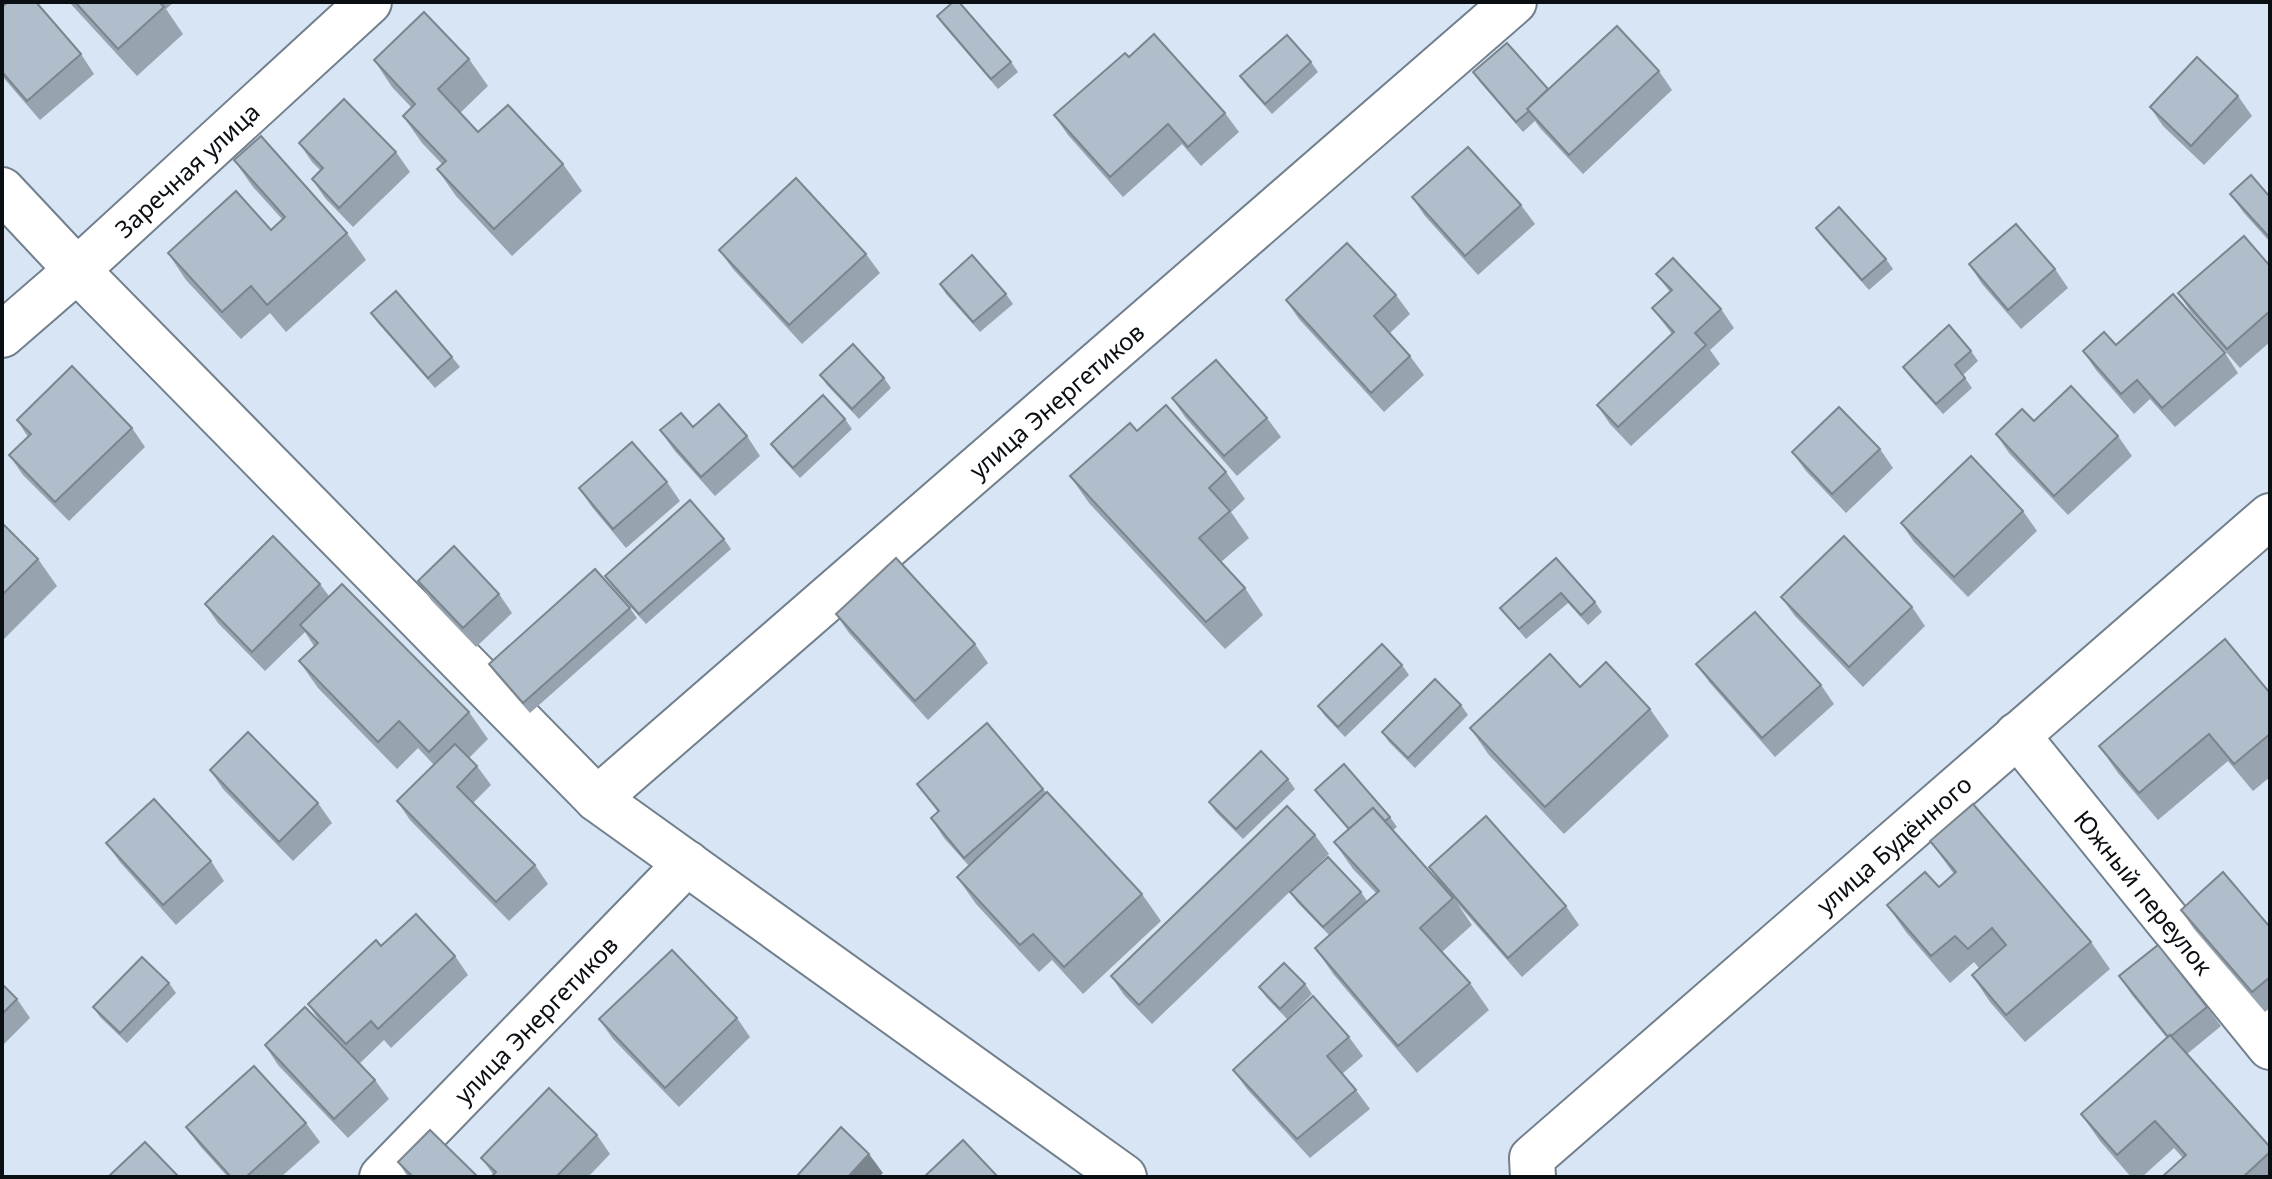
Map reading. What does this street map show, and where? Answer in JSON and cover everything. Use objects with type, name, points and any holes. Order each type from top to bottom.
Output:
[{"type":"street","name":"Заречная улица","points":[[2,335],[369,2]]},
{"type":"street","name":"улица Энергетиков","points":[[597,799],[1514,2]]},
{"type":"street","points":[[2,190],[597,799],[1124,1177]]},
{"type":"street","name":"улица Будённого","points":[[1533,1177],[1532,1158],[2270,516]]},
{"type":"street","name":"Южный переулок","points":[[2017,735],[2269,1044]]},
{"type":"street","name":"улица Энергетиков","points":[[382,1177],[687,863]]},
{"type":"building","points":[[8,2],[36,2],[81,54],[27,101],[2,72],[2,7]]},
{"type":"building","points":[[75,2],[159,2],[164,7],[118,49]]},
{"type":"building","points":[[953,2],[959,2],[1011,62],[991,79],[937,16]]},
{"type":"building","points":[[424,12],[469,59],[438,89],[478,132],[508,105],[563,164],[494,229],[437,169],[446,161],[403,116],[415,104],[374,60]]},
{"type":"building","points":[[1617,26],[1659,71],[1569,155],[1527,109]]},
{"type":"building","points":[[1154,34],[1225,113],[1188,147],[1168,124],[1110,177],[1054,115],[1125,53],[1129,57]]},
{"type":"building","points":[[1287,35],[1311,62],[1265,104],[1240,76]]},
{"type":"building","points":[[1507,43],[1548,89],[1516,122],[1473,72]]},
{"type":"building","points":[[2197,57],[2238,96],[2191,146],[2150,107]]},
{"type":"building","points":[[344,99],[396,152],[339,208],[312,179],[323,168],[299,143]]},
{"type":"building","points":[[261,136],[347,233],[267,305],[251,286],[222,312],[168,253],[236,191],[271,230],[285,217],[234,160]]},
{"type":"building","points":[[1468,147],[1521,205],[1465,256],[1412,197]]},
{"type":"building","points":[[2251,175],[2270,197],[2270,238],[2230,194]]},
{"type":"building","points":[[796,178],[866,254],[789,325],[719,250]]},
{"type":"building","points":[[1839,207],[1886,259],[1862,280],[1816,228]]},
{"type":"building","points":[[2016,224],[2055,269],[2008,310],[1969,264]]},
{"type":"building","points":[[2244,236],[2270,266],[2270,311],[2227,349],[2178,293]]},
{"type":"building","points":[[1347,243],[1396,295],[1374,316],[1410,356],[1371,393],[1286,300]]},
{"type":"building","points":[[972,255],[1006,294],[973,322],[940,284]]},
{"type":"building","points":[[1673,258],[1721,309],[1695,333],[1706,345],[1618,427],[1597,405],[1674,332],[1652,308],[1672,290],[1656,274]]},
{"type":"building","points":[[396,291],[452,357],[428,378],[371,313]]},
{"type":"building","points":[[2173,294],[2225,353],[2162,408],[2137,380],[2121,394],[2083,351],[2104,332],[2116,345]]},
{"type":"building","points":[[1949,325],[1971,351],[1955,365],[1965,378],[1936,404],[1903,367]]},
{"type":"building","points":[[853,344],[884,378],[852,409],[820,375]]},
{"type":"building","points":[[1216,360],[1267,418],[1224,456],[1172,398]]},
{"type":"building","points":[[72,366],[132,428],[55,502],[9,455],[31,434],[17,420]]},
{"type":"building","points":[[2071,386],[2118,436],[2054,496],[1996,434],[2022,409],[2034,421]]},
{"type":"building","points":[[823,395],[845,419],[793,468],[771,444]]},
{"type":"building","points":[[719,404],[747,436],[701,477],[660,430],[681,413],[693,427]]},
{"type":"building","points":[[1166,405],[1226,472],[1209,488],[1230,511],[1199,538],[1245,588],[1206,622],[1070,476],[1130,423],[1137,431]]},
{"type":"building","points":[[1839,407],[1880,449],[1832,494],[1792,452]]},
{"type":"building","points":[[632,442],[667,482],[613,529],[579,488]]},
{"type":"building","points":[[1971,456],[2023,511],[1954,577],[1901,523]]},
{"type":"building","points":[[690,500],[724,539],[639,614],[605,576]]},
{"type":"building","points":[[2,523],[38,559],[2,595]]},
{"type":"building","points":[[273,536],[320,584],[252,652],[205,604]]},
{"type":"building","points":[[1844,536],[1912,607],[1849,667],[1781,597]]},
{"type":"building","points":[[454,546],[499,594],[463,628],[418,581]]},
{"type":"building","points":[[896,558],[975,644],[915,701],[836,614]]},
{"type":"building","points":[[1556,558],[1595,602],[1581,615],[1561,593],[1519,629],[1500,608]]},
{"type":"building","points":[[595,569],[630,608],[523,703],[489,664]]},
{"type":"building","points":[[342,584],[469,712],[429,752],[399,721],[378,742],[299,661],[318,643],[300,625]]},
{"type":"building","points":[[1755,612],[1821,685],[1762,738],[1696,664]]},
{"type":"building","points":[[2225,639],[2270,693],[2270,734],[2234,764],[2209,734],[2139,793],[2099,746]]},
{"type":"building","points":[[1382,644],[1402,665],[1338,727],[1318,706]]},
{"type":"building","points":[[1550,654],[1580,687],[1606,662],[1650,709],[1545,807],[1470,728]]},
{"type":"building","points":[[1435,679],[1461,705],[1408,758],[1382,732]]},
{"type":"building","points":[[987,723],[1043,789],[964,858],[931,818],[939,811],[917,784]]},
{"type":"building","points":[[248,732],[318,803],[279,842],[210,770]]},
{"type":"building","points":[[455,744],[477,766],[457,787],[535,865],[496,902],[397,801]]},
{"type":"building","points":[[1261,751],[1288,779],[1236,829],[1209,802]]},
{"type":"building","points":[[1344,764],[1390,817],[1385,821],[1373,808],[1349,829],[1315,790]]},
{"type":"building","points":[[1047,792],[1142,894],[1064,967],[1033,934],[1020,945],[957,877]]},
{"type":"building","points":[[154,799],[211,861],[163,905],[106,843]]},
{"type":"building","points":[[1973,804],[2091,942],[2006,1015],[1972,975],[2006,945],[1992,928],[1968,949],[1955,936],[1931,956],[1887,905],[1925,872],[1939,887],[1956,872],[1930,841]]},
{"type":"building","points":[[1287,806],[1315,835],[1139,1005],[1111,976]]},
{"type":"building","points":[[1373,808],[1453,898],[1420,928],[1470,983],[1398,1046],[1315,948],[1379,891],[1334,842]]},
{"type":"building","points":[[1486,816],[1566,906],[1508,958],[1429,867]]},
{"type":"building","points":[[1328,857],[1361,892],[1323,927],[1290,892]]},
{"type":"building","points":[[2223,872],[2270,927],[2270,977],[2252,992],[2181,910]]},
{"type":"building","points":[[416,914],[455,956],[378,1029],[371,1021],[346,1044],[308,1004],[376,940],[381,946]]},
{"type":"building","points":[[2158,945],[2207,1007],[2168,1037],[2119,976]]},
{"type":"building","points":[[672,950],[737,1018],[665,1088],[599,1019]]},
{"type":"building","points":[[142,957],[169,983],[120,1033],[93,1007]]},
{"type":"building","points":[[1284,963],[1305,984],[1280,1009],[1259,987]]},
{"type":"building","points":[[2,984],[17,999],[2,1014]]},
{"type":"building","points":[[1313,996],[1349,1037],[1327,1056],[1356,1090],[1297,1139],[1233,1070]]},
{"type":"building","points":[[305,1007],[375,1080],[334,1119],[265,1045]]},
{"type":"building","points":[[2170,1035],[2270,1147],[2270,1152],[2243,1177],[2162,1177],[2186,1155],[2155,1121],[2117,1155],[2081,1114]]},
{"type":"building","points":[[254,1066],[306,1123],[246,1177],[231,1177],[186,1127]]},
{"type":"building","points":[[549,1088],[597,1135],[556,1177],[491,1177],[496,1172],[481,1158]]},
{"type":"building","points":[[841,1127],[869,1154],[848,1177],[796,1177]]},
{"type":"building","points":[[430,1130],[478,1177],[413,1177],[398,1162]]},
{"type":"building","points":[[963,1140],[998,1177],[924,1177]]},
{"type":"building","points":[[145,1142],[179,1177],[108,1177]]}]
